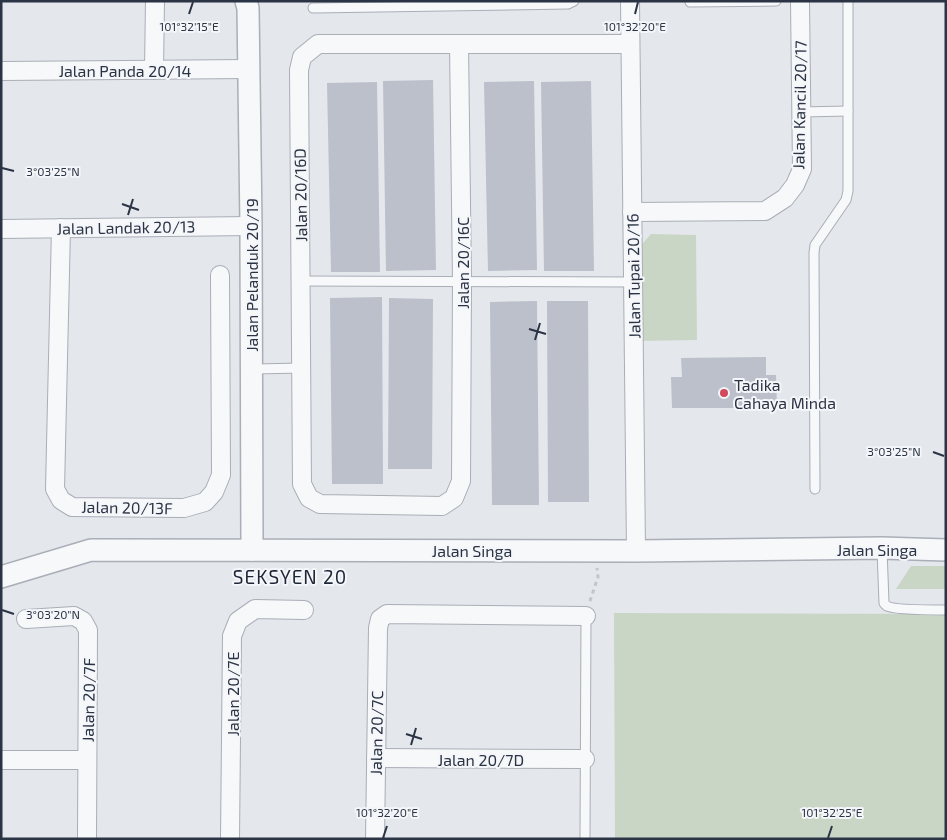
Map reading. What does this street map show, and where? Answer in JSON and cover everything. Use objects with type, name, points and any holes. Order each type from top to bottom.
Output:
[{"type":"street","points":[[154,70],[155,1]]},
{"type":"street","name":"Jalan Pelanduk 20/19","points":[[246,1],[248,8],[251,226],[252,550]]},
{"type":"street","name":"Jalan Tupai 20/16","points":[[630,1],[636,550]]},
{"type":"street","name":"Jalan Kancil 20/17","points":[[632,212],[765,211],[785,198],[795,185],[802,169],[800,1]]},
{"type":"street","name":"Jalan 20/16D","points":[[461,481],[454,498],[442,506],[320,504],[309,498],[302,484],[299,70],[302,57],[318,44],[630,44]]},
{"type":"street","name":"Jalan 20/16C","points":[[459,44],[462,281],[461,481]]},
{"type":"street","name":"Jalan Panda 20/14","points":[[1,71],[248,69]]},
{"type":"street","name":"Jalan Landak 20/13","points":[[1,228],[251,226]]},
{"type":"street","name":"Jalan 20/13F","points":[[61,228],[56,490],[61,500],[72,507],[184,508],[205,502],[214,492],[221,475],[220,274]]},
{"type":"street","name":"Jalan Singa","points":[[1,577],[91,550],[597,551],[882,548],[946,550]]},
{"type":"street","name":"Jalan 20/7E","points":[[230,839],[232,636],[238,621],[255,609],[304,610]]},
{"type":"street","name":"Jalan 20/7C","points":[[375,839],[378,628],[380,619],[387,614],[586,616]]},
{"type":"street","name":"Jalan 20/7F","points":[[26,619],[74,616],[83,621],[88,630],[87,839]]},
{"type":"street","name":"Jalan 20/7D","points":[[376,758],[585,759]]},
{"type":"street","points":[[1,760],[87,760]]},
{"type":"lane","points":[[313,8],[568,4],[574,1]]},
{"type":"lane","points":[[690,2],[776,1]]},
{"type":"lane","points":[[815,489],[814,253],[815,245],[846,200],[848,191],[848,1]]},
{"type":"lane","points":[[801,112],[848,111]]},
{"type":"lane","points":[[301,281],[633,282]]},
{"type":"lane","points":[[251,369],[302,368]]},
{"type":"lane","points":[[882,548],[884,603],[886,606],[890,608],[946,610]]},
{"type":"lane","points":[[585,839],[586,616]]},
{"type":"path","points":[[586,616],[598,577],[597,551]]},
{"type":"green space","points":[[651,234],[696,235],[697,340],[637,341],[636,251]]},
{"type":"green space","points":[[911,566],[946,566],[946,589],[896,589]]},
{"type":"green space","points":[[614,613],[946,614],[946,839],[615,839]]},
{"type":"building","points":[[433,80],[436,270],[386,271],[383,81]]},
{"type":"building","points":[[534,81],[537,270],[488,271],[484,82]]},
{"type":"building","points":[[591,81],[594,271],[544,271],[541,82]]},
{"type":"building","points":[[377,82],[380,272],[331,272],[327,83]]},
{"type":"building","points":[[382,297],[383,484],[332,484],[330,298]]},
{"type":"building","points":[[389,298],[433,299],[432,469],[388,469]]},
{"type":"building","points":[[537,301],[539,505],[492,505],[490,302]]},
{"type":"building","points":[[547,301],[588,301],[589,502],[548,502]]},
{"type":"building","name":"Tadika Cahaya Minda","points":[[766,357],[766,375],[776,375],[777,408],[672,408],[671,377],[682,377],[681,358]]},
{"type":"place","name":"Tadika Cahaya Minda","points":[[724,393]]},
{"type":"district","name":"SEKSYEN 20","points":[[290,576]]}]
